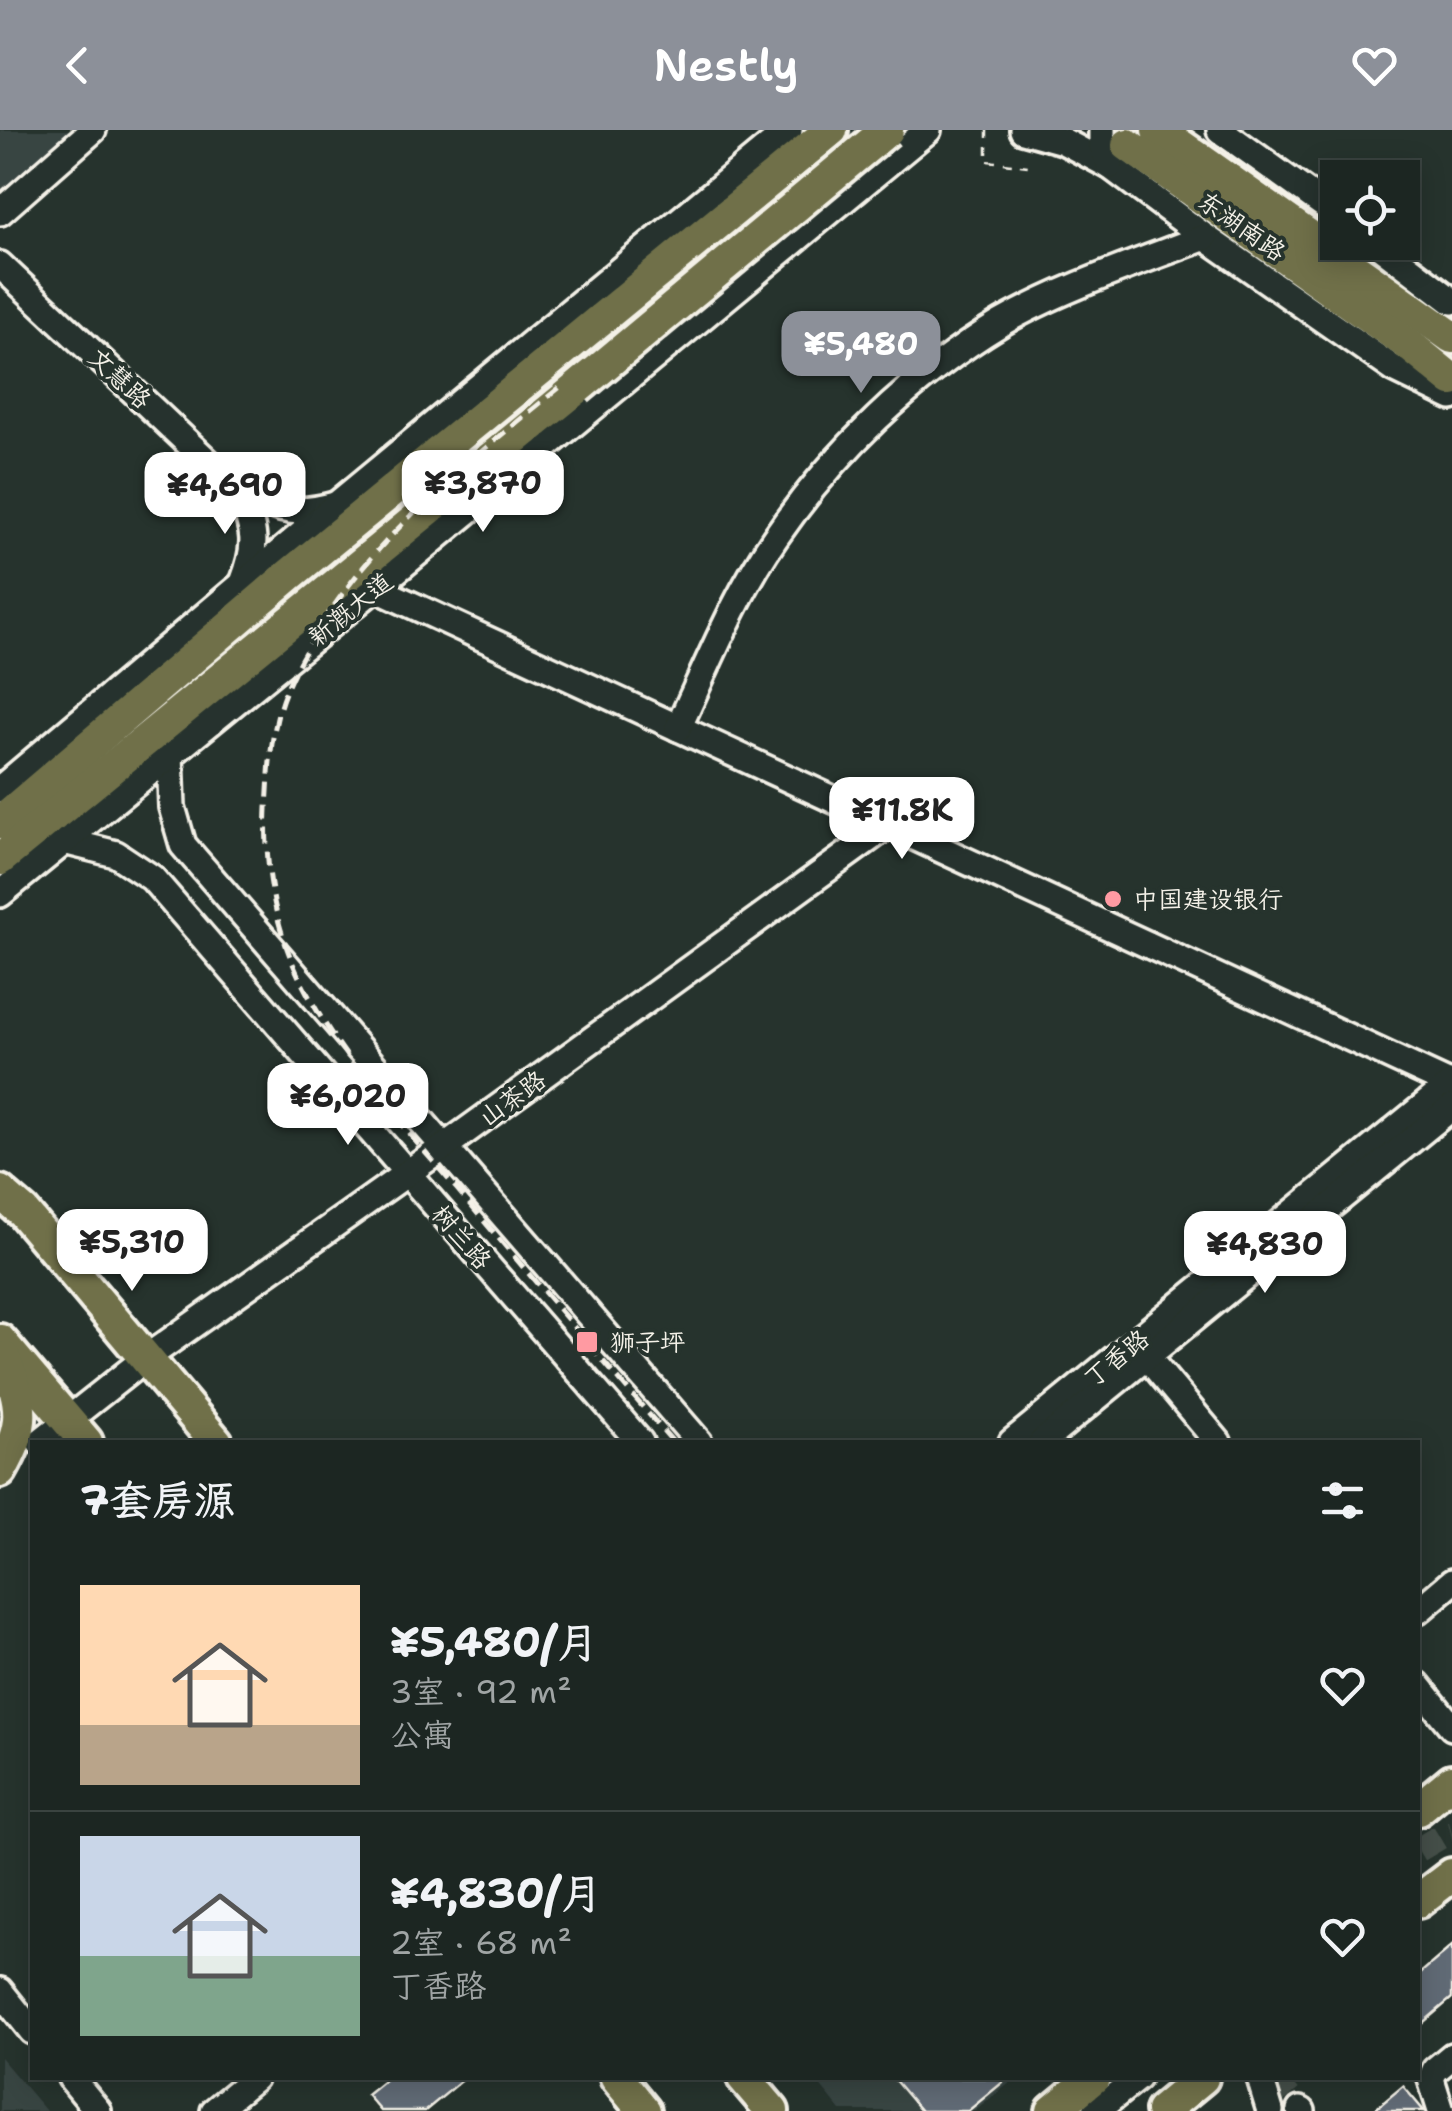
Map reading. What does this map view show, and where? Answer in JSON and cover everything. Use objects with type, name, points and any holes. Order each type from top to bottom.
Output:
[{"type":"main road","points":[[0,822],[288,576],[830,130]]},
{"type":"main road","name":"新溉大道","points":[[0,858],[578,388],[887,130]]},
{"type":"main road","name":"东湖南路","points":[[1158,130],[1452,336]]},
{"type":"main road","name":"东湖南路","points":[[1113,147],[1409,345],[1452,380]]},
{"type":"main road","points":[[0,1166],[12,1202],[214,1440]]},
{"type":"main road","points":[[0,1341],[77,1431]]},
{"type":"main road","points":[[0,1350],[16,1387],[19,1423],[13,1448],[0,1473]]},
{"type":"main road","points":[[1420,1808],[1452,1781]]},
{"type":"main road","points":[[1420,1899],[1452,1875]]},
{"type":"main road","points":[[619,2080],[644,2111]]},
{"type":"main road","points":[[746,2080],[772,2111]]},
{"type":"main road","points":[[1052,2111],[1091,2080]]},
{"type":"main road","points":[[1162,2111],[1200,2080]]},
{"type":"street","points":[[0,212],[93,130]]},
{"type":"street","points":[[0,789],[789,130]]},
{"type":"street","points":[[851,130],[862,142],[864,165],[855,191]]},
{"type":"street","name":"新溉大道","points":[[0,894],[928,130]]},
{"type":"street","points":[[1022,130],[1113,147],[1206,238],[1394,370],[1452,397]]},
{"type":"street","points":[[1220,130],[1320,203]]},
{"type":"street","points":[[678,728],[732,612],[775,538],[821,477],[866,427],[920,380],[1004,322],[1060,295],[1206,238]]},
{"type":"street","points":[[1398,260],[1452,301]]},
{"type":"street","name":"文慧路","points":[[0,264],[240,492]]},
{"type":"street","points":[[240,492],[290,512],[310,512],[336,505]]},
{"type":"street","points":[[240,492],[254,542],[243,583]]},
{"type":"street","points":[[376,588],[1452,1084]]},
{"type":"street","points":[[170,754],[172,807],[183,846],[697,1440]]},
{"type":"street","name":"山茶路","points":[[47,1440],[77,1431],[146,1358],[888,825]]},
{"type":"street","name":"树兰路","points":[[64,841],[116,854],[152,878],[638,1440]]},
{"type":"street","name":"丁香路","points":[[1014,1440],[1452,1084]]},
{"type":"street","name":"丁香路","points":[[1044,1440],[1452,1107]]},
{"type":"street","points":[[1148,1356],[1216,1440]]},
{"type":"street","points":[[0,1473],[30,1450]]},
{"type":"street","points":[[1420,1609],[1452,1582]]},
{"type":"street","points":[[1420,1687],[1452,1727]]},
{"type":"street","points":[[0,1992],[30,2029]]},
{"type":"street","points":[[1441,2111],[1432,2078],[1435,2070],[1452,2056]]},
{"type":"street","points":[[73,2080],[98,2111]]},
{"type":"street","points":[[214,2111],[252,2080]]},
{"type":"street","points":[[1096,2111],[1135,2080]]},
{"type":"street","points":[[1261,2080],[1270,2111]]},
{"type":"path","points":[[987,130],[987,160],[1028,166]]},
{"type":"shaded area","points":[[0,130],[106,130],[12,213],[0,201]]},
{"type":"shaded area","points":[[0,2057],[46,2111],[0,2111]]},
{"type":"shaded area","points":[[816,2080],[1014,2080],[975,2111],[841,2111]]},
{"type":"building","points":[[1452,1946],[1452,1998],[1420,2025],[1420,1973]]},
{"type":"building","points":[[386,2080],[463,2080],[425,2111],[381,2111],[367,2095]]},
{"type":"building","points":[[895,2080],[1006,2080],[968,2111],[921,2111]]},
{"type":"building","points":[[1403,2086],[1424,2111],[1373,2111]]},
{"type":"tunnel","points":[[1420,1849],[1452,1834]]},
{"type":"tunnel","points":[[1275,2080],[1300,2110]]},
{"type":"railway","points":[[671,1440],[393,1115],[317,1011],[293,963],[273,898],[267,830],[272,744],[282,700],[308,647],[341,596],[405,521],[478,455],[869,130]]},
{"type":"place","name":"中国建设银行","points":[[1113,899]]},
{"type":"place","name":"狮子坪","points":[[587,1342]]}]
